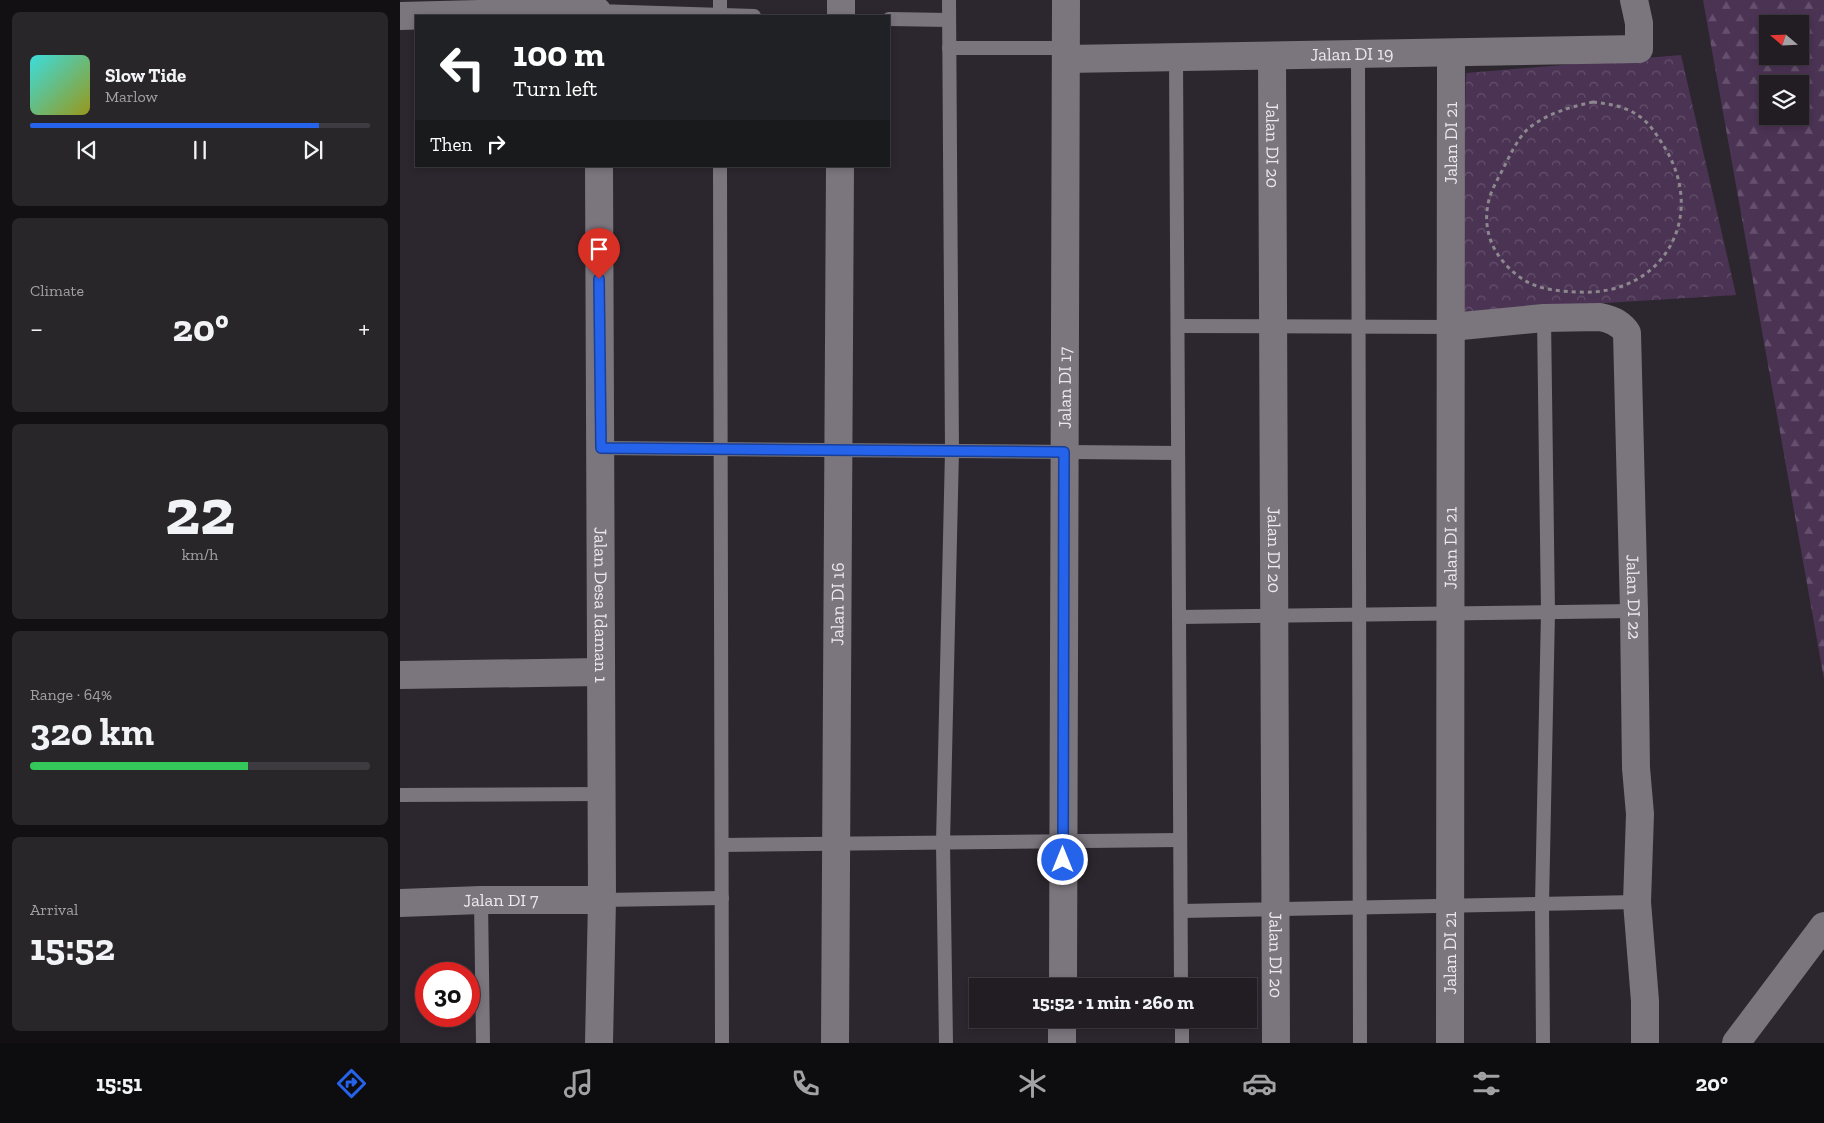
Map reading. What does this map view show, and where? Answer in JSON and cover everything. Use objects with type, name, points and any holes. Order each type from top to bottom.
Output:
[{"type":"street","points":[[841,0],[841,15]]},
{"type":"street","name":"Jalan DI 17","points":[[1062,978],[1066,0]]},
{"type":"street","name":"Jalan DI 19","points":[[1066,54],[1176,57],[1639,49],[1639,23],[1634,0]]},
{"type":"street","points":[[428,15],[597,9]]},
{"type":"street","points":[[400,16],[415,15]]},
{"type":"street","name":"Jalan DI 21","points":[[1450,1043],[1451,52]]},
{"type":"street","name":"Jalan DI 20","points":[[1272,56],[1276,1043]]},
{"type":"street","name":"Jalan Desa Idaman 1","points":[[598,167],[602,900],[599,1043]]},
{"type":"street","name":"Jalan DI 16","points":[[835,1043],[840,167]]},
{"type":"street","name":"Jalan DI 22","points":[[1451,327],[1544,318],[1608,318],[1623,327],[1627,333],[1636,768],[1640,814],[1637,902],[1645,1001],[1644,1043]]},
{"type":"street","points":[[400,675],[601,672]]},
{"type":"street","name":"Jalan DI 7","points":[[400,903],[481,900],[602,900]]},
{"type":"street","points":[[1736,1043],[1824,926]]},
{"type":"street","points":[[1062,1028],[1062,1043]]},
{"type":"lane","points":[[720,0],[720,15]]},
{"type":"lane","points":[[946,1043],[943,843],[952,451],[949,0]]},
{"type":"lane","points":[[597,9],[702,15]]},
{"type":"lane","points":[[890,19],[949,20]]},
{"type":"lane","points":[[949,48],[1066,54]]},
{"type":"lane","points":[[1358,54],[1360,1043]]},
{"type":"lane","points":[[1176,57],[1181,978]]},
{"type":"lane","points":[[720,167],[722,1043]]},
{"type":"lane","points":[[1543,1043],[1542,904],[1548,612],[1544,318]]},
{"type":"lane","points":[[1178,326],[1451,327]]},
{"type":"lane","points":[[601,448],[1178,453]]},
{"type":"lane","points":[[1179,617],[1634,611]]},
{"type":"lane","points":[[400,795],[601,794]]},
{"type":"lane","points":[[722,845],[1180,840]]},
{"type":"lane","points":[[602,900],[722,898]]},
{"type":"lane","points":[[481,900],[483,1043]]},
{"type":"lane","points":[[1181,911],[1637,902]]},
{"type":"lane","points":[[1182,1028],[1182,1043]]},
{"type":"path","points":[[1592,102],[1618,106],[1640,116],[1655,133],[1668,154],[1676,172],[1681,193],[1680,221],[1672,245],[1656,267],[1630,284],[1601,292],[1585,293],[1540,288],[1509,270],[1488,237],[1490,196],[1499,176],[1512,151],[1528,128],[1548,115],[1592,102]]},
{"type":"green space","points":[[1703,0],[1824,0],[1824,679]]},
{"type":"green space","points":[[1681,55],[1736,295],[1459,312],[1466,73]]},
{"type":"route","points":[[599,279],[601,448],[1064,452],[1063,860]]}]
